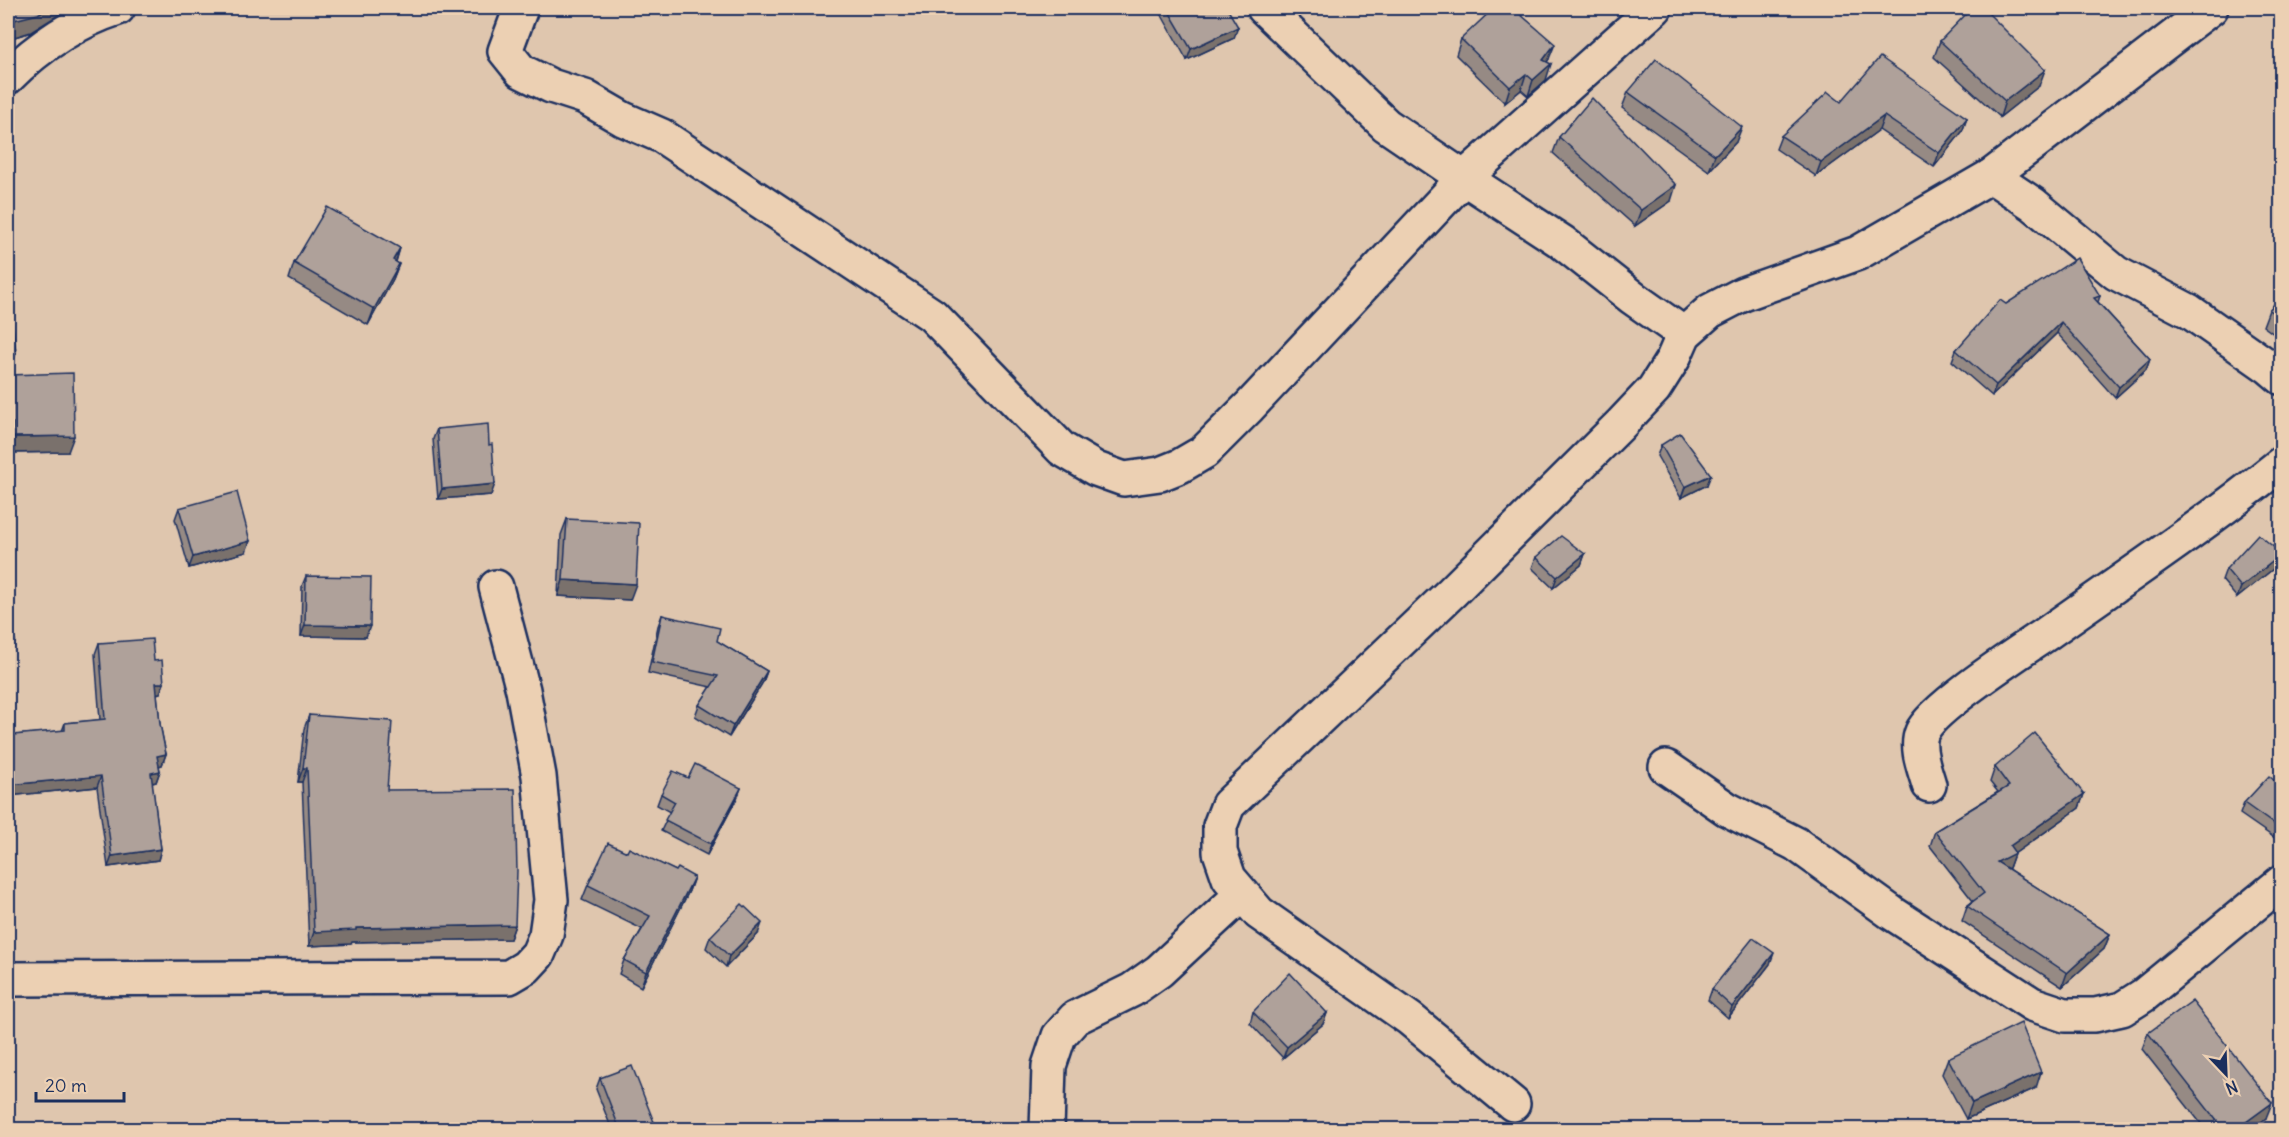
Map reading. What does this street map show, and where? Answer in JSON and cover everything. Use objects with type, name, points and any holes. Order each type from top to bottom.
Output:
[{"type":"street","points":[[8,77],[30,55],[63,33],[102,13],[118,8]]},
{"type":"street","points":[[521,8],[505,51],[521,71],[550,86],[585,97],[623,119],[662,136],[890,286],[932,315],[1062,449],[1096,470],[1124,479],[1160,474],[1204,452],[1464,178],[1655,8]]},
{"type":"street","points":[[1264,8],[1386,125],[1562,242],[1633,298],[1684,334]]},
{"type":"street","points":[[1513,1104],[1410,1019],[1259,913],[1229,878],[1220,852],[1220,826],[1228,805],[1452,592],[1634,411],[1654,389],[1673,359],[1684,334],[1710,311],[1743,294],[1858,253],[1991,176],[2211,8]]},
{"type":"street","points":[[1991,176],[2033,204],[2116,273],[2189,311],[2270,367],[2282,378]]},
{"type":"street","points":[[1929,786],[1920,746],[1922,732],[1934,716],[2282,463]]},
{"type":"street","points":[[8,979],[509,977],[526,967],[538,954],[546,935],[551,900],[539,777],[523,690],[496,586]]},
{"type":"street","points":[[1666,767],[1727,809],[1796,844],[1892,913],[2032,1004],[2065,1015],[2096,1015],[2129,1005],[2282,882]]},
{"type":"street","points":[[1047,1130],[1049,1066],[1059,1036],[1076,1018],[1132,990],[1159,970],[1242,894]]},
{"type":"building","points":[[8,8],[48,8],[38,14],[10,21]]},
{"type":"building","points":[[1167,8],[1227,8],[1238,27],[1191,49]]},
{"type":"building","points":[[1494,8],[1513,8],[1555,44],[1543,60],[1551,64],[1533,80],[1526,74],[1510,87],[1461,39]]},
{"type":"building","points":[[1972,8],[1983,8],[2045,70],[2005,101],[1940,41]]},
{"type":"building","points":[[1880,57],[1967,118],[1939,153],[1884,116],[1821,162],[1781,136],[1828,92],[1841,102]]},
{"type":"building","points":[[1656,59],[1742,127],[1715,155],[1628,92]]},
{"type":"building","points":[[1592,98],[1676,185],[1641,210],[1559,137]]},
{"type":"building","points":[[327,207],[400,248],[393,260],[399,264],[374,309],[294,263]]},
{"type":"building","points":[[2077,258],[2100,296],[2094,298],[2150,359],[2119,387],[2061,322],[1996,385],[1956,350],[2000,300],[2006,304]]},
{"type":"building","points":[[2282,296],[2282,320],[2269,310]]},
{"type":"building","points":[[10,297],[16,353],[8,354],[8,298]]},
{"type":"building","points":[[73,373],[74,436],[13,437],[13,423],[8,424],[8,375]]},
{"type":"building","points":[[488,424],[495,484],[442,489],[437,429]]},
{"type":"building","points":[[1680,433],[1711,475],[1685,487],[1661,445]]},
{"type":"building","points":[[237,492],[250,541],[193,557],[179,508]]},
{"type":"building","points":[[567,519],[639,523],[636,584],[563,580]]},
{"type":"building","points":[[2258,534],[2282,554],[2241,587],[2226,569]]},
{"type":"building","points":[[1561,536],[1585,554],[1557,577],[1536,557]]},
{"type":"building","points":[[306,576],[371,577],[370,626],[305,625]]},
{"type":"building","points":[[8,610],[15,641],[8,643]]},
{"type":"building","points":[[662,615],[720,628],[717,641],[767,671],[733,726],[699,705],[718,676],[652,662]]},
{"type":"building","points":[[152,639],[154,661],[162,660],[164,683],[156,683],[166,754],[157,756],[160,771],[151,773],[161,849],[112,856],[101,776],[8,785],[8,729],[13,728],[14,735],[65,730],[65,723],[105,719],[99,643]]},
{"type":"building","points":[[309,715],[392,721],[387,790],[515,789],[517,871],[515,925],[356,928],[356,930],[314,932],[307,768],[303,768]]},
{"type":"building","points":[[2035,733],[2084,794],[2010,846],[2015,853],[1997,862],[2110,934],[2067,973],[1967,906],[1984,893],[1935,831],[2009,786],[1995,767]]},
{"type":"building","points":[[695,764],[741,788],[711,844],[665,820],[675,802],[661,794],[673,771],[688,778]]},
{"type":"building","points":[[2269,776],[2282,787],[2282,830],[2244,803]]},
{"type":"building","points":[[608,843],[627,852],[629,848],[676,871],[678,868],[694,877],[646,972],[624,960],[650,916],[588,885]]},
{"type":"building","points":[[742,904],[762,923],[729,956],[710,937]]},
{"type":"building","points":[[1753,938],[1774,953],[1732,1007],[1712,989]]},
{"type":"building","points":[[1290,973],[1327,1013],[1287,1047],[1253,1012]]},
{"type":"building","points":[[2192,1001],[2272,1103],[2235,1130],[2224,1130],[2148,1033]]},
{"type":"building","points":[[2021,1023],[2041,1072],[1972,1103],[1948,1058]]},
{"type":"building","points":[[632,1066],[654,1122],[637,1130],[620,1130],[600,1078]]}]
